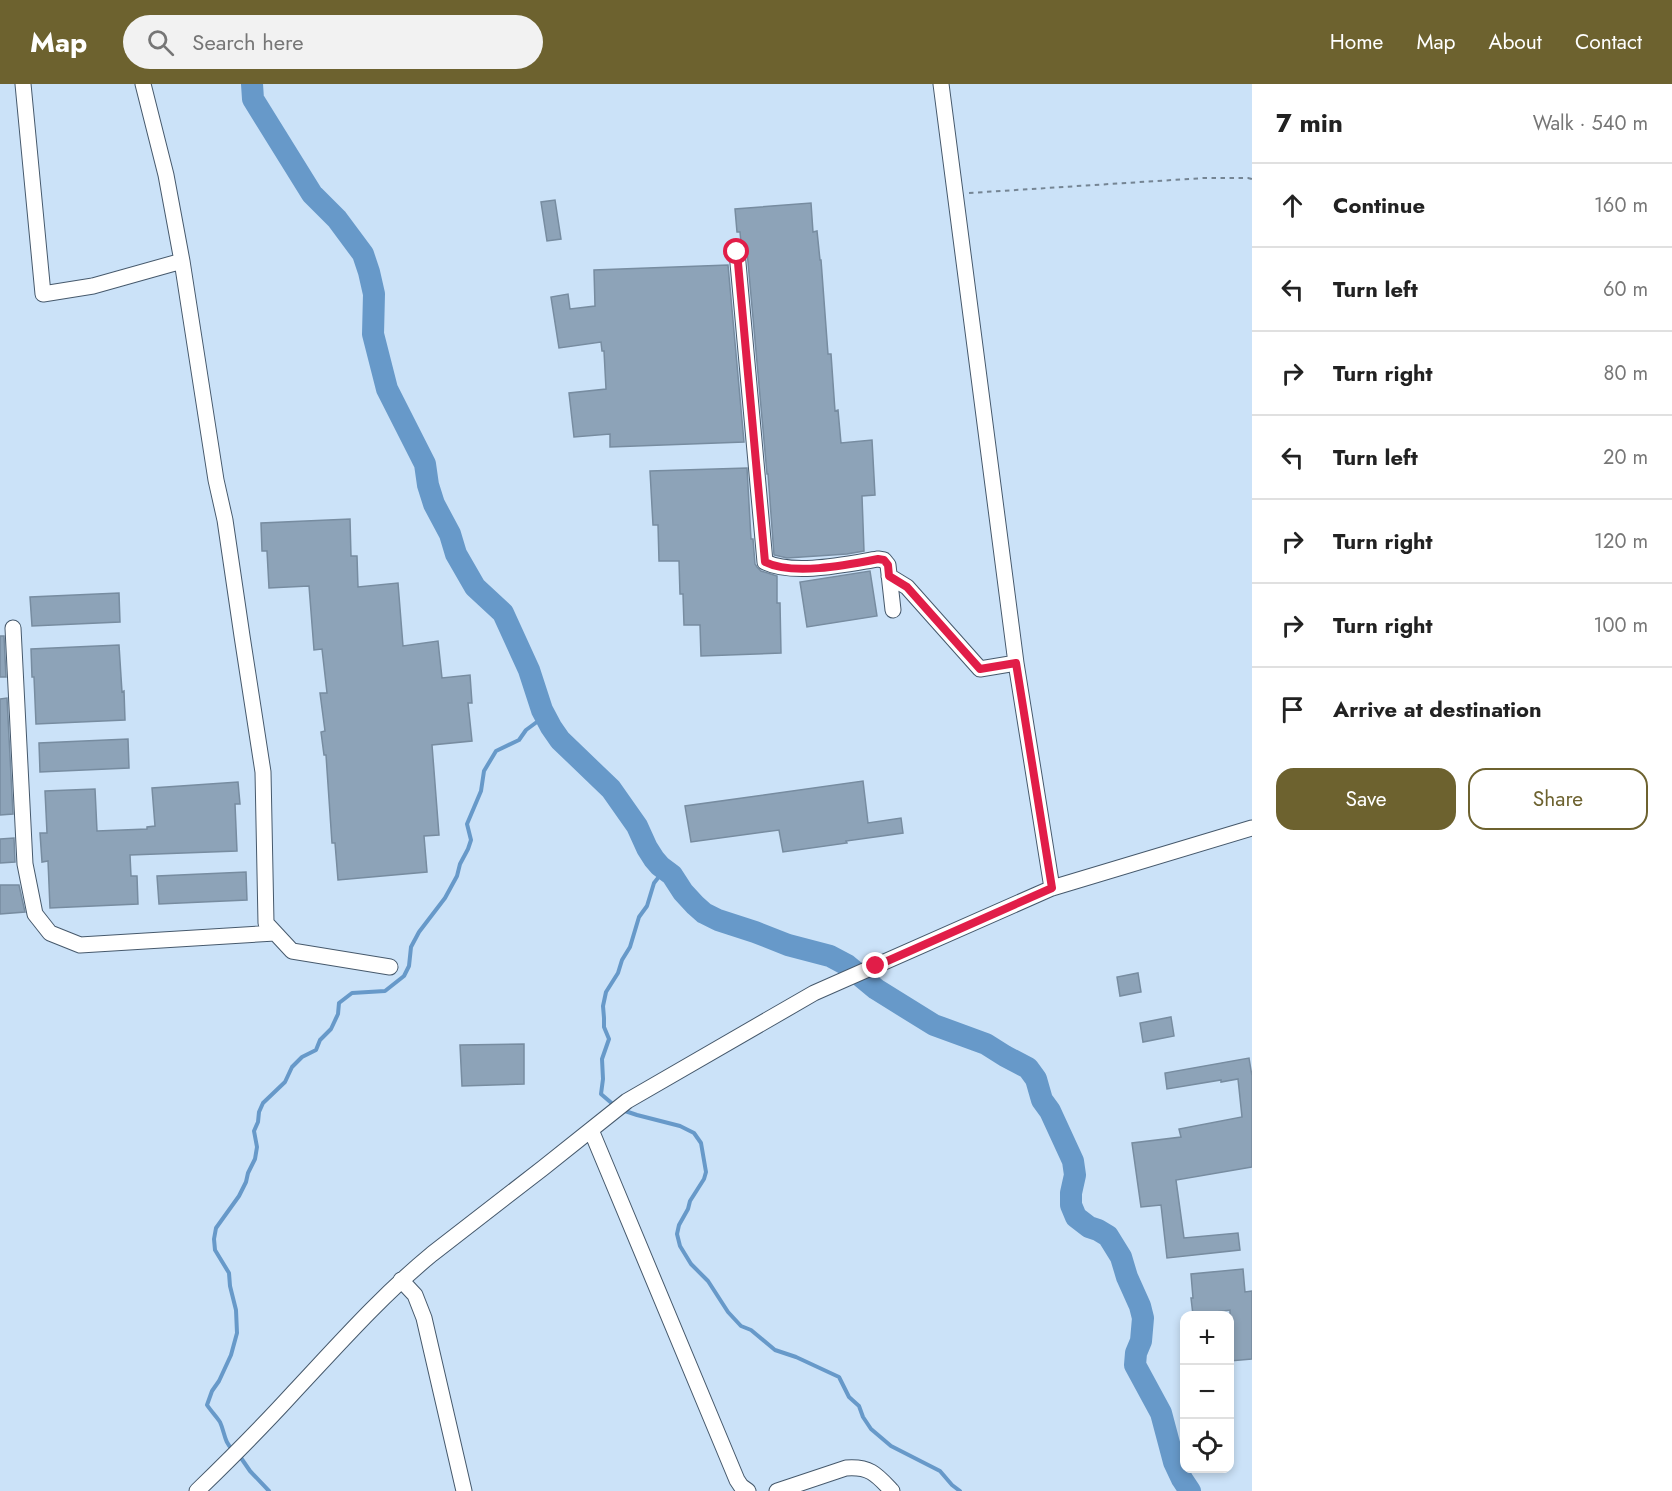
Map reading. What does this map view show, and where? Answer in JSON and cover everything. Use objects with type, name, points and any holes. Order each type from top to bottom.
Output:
[{"type":"street","points":[[23,84],[43,294],[93,286],[182,261]]},
{"type":"street","points":[[143,84],[166,175],[182,261],[216,480],[225,520],[263,772],[266,923],[292,951],[390,967]]},
{"type":"street","points":[[941,84],[1016,663],[1052,888]]},
{"type":"street","points":[[737,252],[765,562],[776,567],[822,568],[884,560],[888,565],[893,610]]},
{"type":"street","points":[[889,576],[907,587],[980,669],[1016,663]]},
{"type":"street","points":[[12,628],[26,864],[35,914],[50,933],[80,945],[275,933]]},
{"type":"street","points":[[197,1491],[401,1280],[627,1101],[799,1001],[1052,888],[1252,828]]},
{"type":"street","points":[[591,1130],[737,1480],[748,1491]]},
{"type":"street","points":[[401,1280],[415,1295],[424,1318],[464,1491]]},
{"type":"street","points":[[777,1491],[853,1467],[871,1470],[892,1491]]},
{"type":"path","points":[[954,194],[1204,178],[1252,179]]},
{"type":"building","points":[[555,200],[561,239],[547,241],[541,202]]},
{"type":"building","points":[[811,203],[813,232],[817,231],[821,260],[828,354],[831,354],[835,411],[838,410],[841,443],[872,440],[875,495],[862,496],[864,551],[787,558],[774,555],[747,251],[741,243],[740,232],[737,232],[735,209]]},
{"type":"building","points":[[728,265],[744,442],[610,447],[610,434],[574,437],[569,393],[606,389],[604,351],[602,351],[601,342],[559,348],[551,297],[568,294],[570,309],[595,306],[594,270]]},
{"type":"building","points":[[747,468],[751,539],[753,539],[755,564],[761,571],[777,576],[781,653],[701,656],[700,625],[684,625],[679,561],[659,561],[658,525],[653,525],[650,471]]},
{"type":"building","points":[[350,519],[351,556],[357,556],[358,587],[398,583],[403,646],[438,641],[442,678],[470,675],[472,703],[468,703],[472,741],[432,745],[439,835],[424,836],[427,872],[338,880],[335,843],[332,843],[326,755],[324,755],[321,732],[325,731],[320,693],[327,693],[322,649],[314,650],[309,586],[269,588],[267,551],[262,551],[261,523]]},
{"type":"building","points":[[870,571],[877,616],[807,627],[800,582]]},
{"type":"building","points":[[119,593],[120,622],[32,626],[30,597]]},
{"type":"building","points":[[0,636],[4,636],[6,677],[0,677]]},
{"type":"building","points":[[119,645],[125,720],[36,724],[31,649]]},
{"type":"building","points":[[7,698],[13,814],[0,815],[0,699]]},
{"type":"building","points":[[128,739],[129,768],[40,772],[39,743]]},
{"type":"building","points":[[863,781],[868,823],[901,818],[903,833],[783,852],[779,830],[691,842],[685,806]]},
{"type":"building","points":[[238,782],[240,804],[235,804],[237,851],[130,855],[131,876],[137,876],[138,904],[50,908],[48,861],[42,862],[40,833],[47,833],[45,791],[95,789],[97,831],[147,829],[147,827],[155,826],[152,788]]},
{"type":"building","points":[[14,838],[15,862],[0,863],[0,839]]},
{"type":"building","points":[[246,872],[247,900],[159,904],[157,876]]},
{"type":"building","points":[[0,885],[19,885],[25,912],[0,914]]},
{"type":"building","points":[[1138,973],[1141,992],[1120,996],[1117,977]]},
{"type":"building","points":[[1171,1017],[1174,1036],[1143,1042],[1140,1023]]},
{"type":"building","points":[[524,1044],[524,1084],[462,1086],[460,1045]]},
{"type":"building","points":[[1249,1058],[1252,1076],[1252,1167],[1176,1180],[1184,1238],[1238,1233],[1240,1250],[1167,1258],[1161,1205],[1141,1207],[1132,1143],[1181,1137],[1179,1129],[1242,1117],[1238,1079],[1167,1089],[1165,1073]]},
{"type":"building","points":[[1243,1269],[1245,1292],[1252,1291],[1252,1359],[1234,1361],[1234,1311],[1193,1311],[1191,1274]]},
{"type":"waterway","points":[[252,84],[253,99],[312,194],[337,219],[363,254],[374,294],[373,334],[387,389],[425,464],[434,504],[450,534],[456,554],[475,587],[503,613],[529,670],[542,710],[551,727],[560,740],[611,789],[637,826],[654,859],[672,875],[683,892],[704,913],[788,945],[830,956],[847,965],[876,989],[934,1025],[986,1044],[1028,1068],[1036,1079],[1042,1100],[1050,1111],[1073,1161],[1075,1175],[1071,1205],[1076,1217],[1089,1227],[1108,1236],[1121,1257],[1140,1306],[1143,1318],[1141,1341],[1136,1353],[1135,1365],[1161,1413],[1174,1462],[1190,1491]]},
{"type":"waterway","points":[[233,1450],[226,1441],[220,1422],[207,1405],[231,1355],[237,1333],[236,1310],[229,1273],[215,1250],[214,1239],[216,1228],[239,1196],[255,1159],[257,1147],[254,1131],[259,1112],[263,1103],[285,1082],[292,1067],[302,1057],[316,1050],[320,1040],[331,1029],[338,1014],[339,1003],[352,993],[385,991],[404,976],[409,966],[411,947],[419,932],[445,898],[468,849],[471,840],[467,824],[481,791],[484,771],[496,751],[519,740],[526,730],[545,716]]},
{"type":"waterway","points":[[615,1106],[601,1094],[602,1059],[609,1039],[604,1027],[603,1006],[606,992],[630,947],[639,917],[647,906],[654,883],[665,869]]},
{"type":"waterway","points":[[622,1110],[680,1126],[694,1133],[701,1143],[706,1172],[690,1201],[677,1234],[680,1246],[691,1264],[708,1281],[728,1312],[741,1326],[751,1330],[775,1350],[839,1377],[849,1397],[859,1406],[871,1429],[891,1446],[940,1471],[960,1491]]},
{"type":"waterway","points":[[239,1455],[269,1491]]},
{"type":"route","points":[[737,252],[765,562],[776,567],[822,568],[884,560],[888,565],[889,576],[907,587],[980,669],[1016,663],[1052,888],[876,966]]}]
